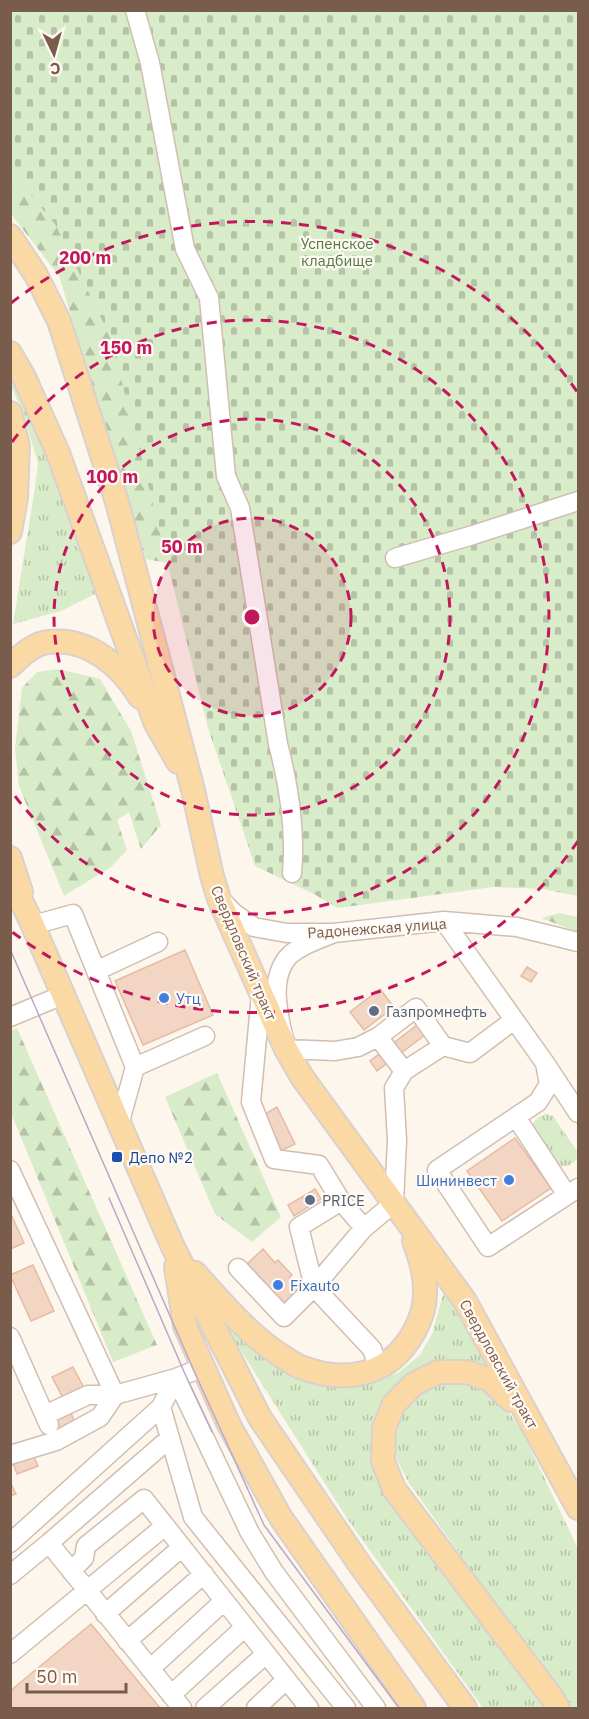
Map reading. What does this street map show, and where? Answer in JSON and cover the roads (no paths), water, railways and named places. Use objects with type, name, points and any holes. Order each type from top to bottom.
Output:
[{"type":"main road","name":"Свердловский тракт","points":[[10,236],[36,275],[59,321],[117,502],[193,790],[219,899],[286,1049],[302,1077],[465,1301],[579,1508]]},
{"type":"main road","points":[[10,353],[24,377],[58,453],[156,724]]},
{"type":"main road","points":[[10,413],[18,446],[16,498],[10,531]]},
{"type":"main road","points":[[10,485],[18,446]]},
{"type":"main road","points":[[10,666],[24,653],[48,642],[66,642],[86,647],[106,658],[133,685],[193,790]]},
{"type":"main road","points":[[10,858],[32,923]]},
{"type":"main road","points":[[10,878],[32,923],[173,1247],[260,1418],[360,1565],[465,1708]]},
{"type":"main road","points":[[173,1247],[232,1316],[262,1343],[298,1366],[327,1375],[351,1376],[379,1369],[398,1355],[409,1342],[419,1322],[425,1294],[423,1266],[400,1211]]},
{"type":"main road","points":[[173,1247],[185,1326],[229,1425],[281,1518],[414,1708]]},
{"type":"main road","points":[[528,1416],[490,1380],[467,1372],[438,1372],[414,1384],[394,1404],[384,1428],[383,1461],[394,1489],[558,1708]]},
{"type":"street","points":[[135,10],[150,63],[184,249],[209,298],[226,476],[240,508],[278,744],[288,780],[294,851],[292,873]]},
{"type":"street","points":[[395,558],[579,501]]},
{"type":"street","name":"Радонежская улица","points":[[219,899],[254,927],[287,933],[334,933],[444,921],[517,927],[579,942]]},
{"type":"street","points":[[32,923],[73,914],[135,1067],[119,1125]]},
{"type":"street","points":[[444,921],[576,1105]]},
{"type":"street","points":[[334,933],[310,942],[291,954],[279,970],[276,1003],[286,1049],[335,1051],[358,1047],[378,1037],[416,1008],[443,1046],[470,1053],[514,1020]]},
{"type":"street","points":[[96,971],[158,942]]},
{"type":"street","points":[[261,993],[251,1102],[274,1159],[319,1165],[341,1201],[364,1228]]},
{"type":"street","points":[[10,1017],[63,996]]},
{"type":"street","points":[[135,1067],[205,1036]]},
{"type":"street","points":[[378,1037],[404,1071]]},
{"type":"street","points":[[238,1268],[284,1317],[314,1287],[364,1228],[400,1211],[394,1088],[404,1071],[443,1046]]},
{"type":"street","points":[[516,1117],[573,1192],[488,1247],[437,1170],[538,1102],[549,1084],[545,1063]]},
{"type":"street","points":[[10,1170],[115,1395]]},
{"type":"street","points":[[341,1201],[299,1227],[314,1287],[372,1349],[379,1369]]},
{"type":"street","points":[[10,1336],[56,1441]]},
{"type":"street","points":[[45,1416],[88,1395],[115,1395],[176,1378],[204,1367]]},
{"type":"street","points":[[10,1543],[161,1407],[176,1378]]},
{"type":"street","points":[[176,1378],[250,1533],[274,1572],[376,1708]]},
{"type":"street","points":[[10,1455],[56,1441],[100,1417],[115,1395]]},
{"type":"street","points":[[161,1407],[193,1517],[346,1708]]},
{"type":"street","points":[[10,1575],[170,1438]]},
{"type":"street","points":[[71,1571],[84,1558],[86,1546],[144,1499],[308,1708]]},
{"type":"street","points":[[10,1654],[88,1592],[165,1526]]},
{"type":"street","points":[[49,1543],[176,1702],[245,1627]]},
{"type":"street","points":[[105,1614],[182,1547]]},
{"type":"street","points":[[127,1641],[204,1574]]},
{"type":"street","points":[[150,1668],[224,1601]]},
{"type":"street","points":[[205,1708],[266,1654]]},
{"type":"street","points":[[256,1708],[286,1680]]},
{"type":"tram line","points":[[10,949],[194,1371],[264,1525],[399,1708]]},
{"type":"tram line","points":[[109,1198],[212,1432]]},
{"type":"place","name":"Утц","points":[[164,998]]},
{"type":"place","name":"Газпромнефть","points":[[374,1011]]},
{"type":"place","name":"Депо №2","points":[[117,1157]]},
{"type":"place","name":"Шининвест","points":[[509,1180]]},
{"type":"place","name":"PRICE","points":[[310,1200]]},
{"type":"place","name":"Fixauto","points":[[278,1285]]},
{"type":"park label","name":"Успенское кладбище","points":[[337,252]]}]
